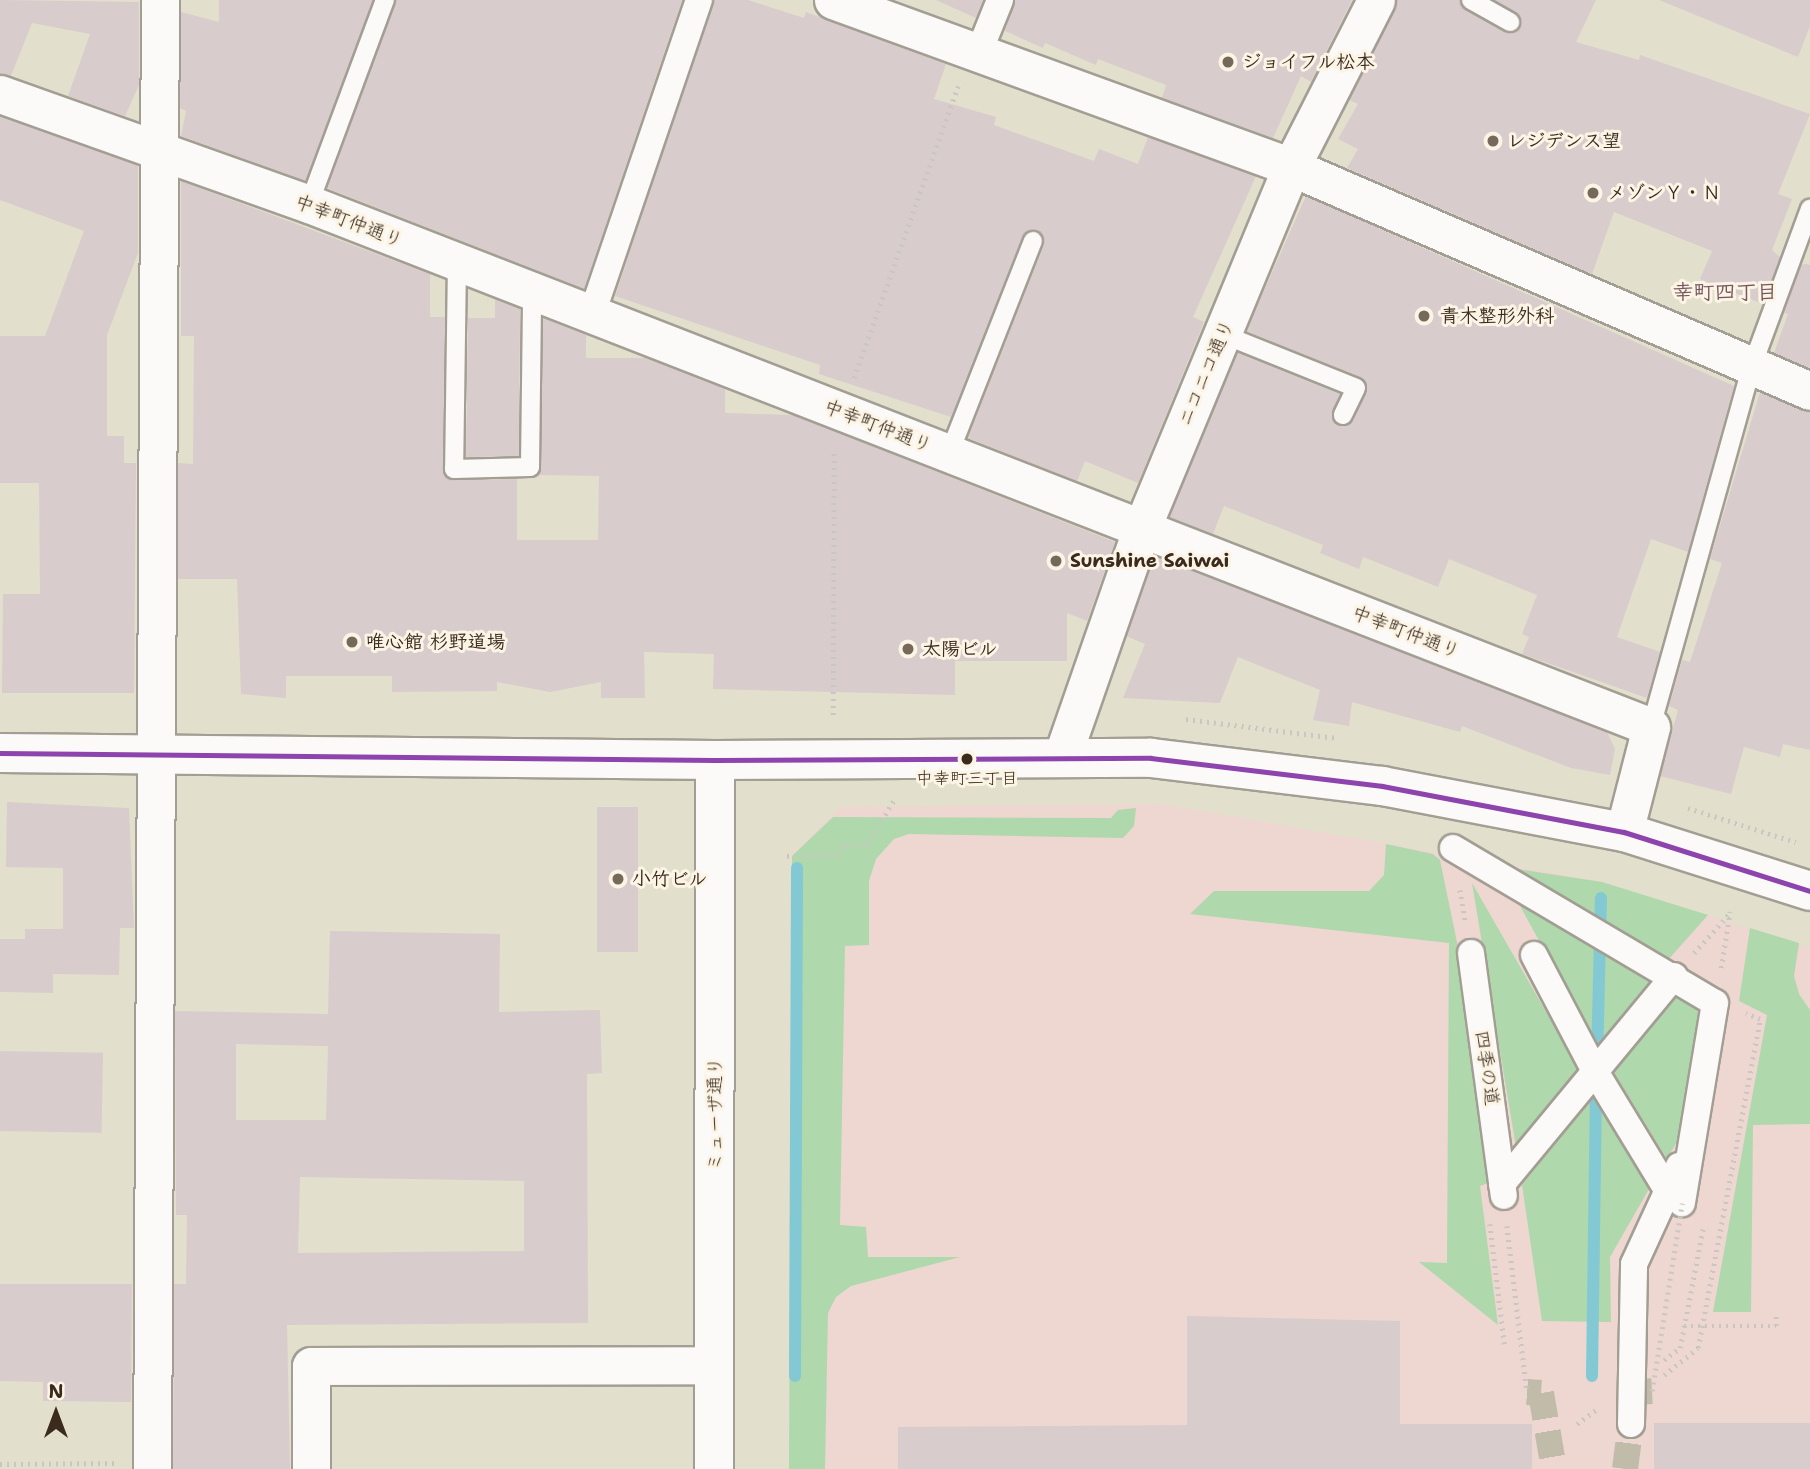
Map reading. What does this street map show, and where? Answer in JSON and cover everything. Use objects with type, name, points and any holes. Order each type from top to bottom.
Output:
[{"type":"street","points":[[152,1466],[157,151],[160,0]]},
{"type":"street","points":[[592,314],[699,0]]},
{"type":"street","points":[[833,0],[1291,167],[1751,369],[1810,391]]},
{"type":"street","points":[[975,50],[1000,0]]},
{"type":"street","name":"ニコニコ通り","points":[[1062,757],[1141,530],[1291,167],[1376,0]]},
{"type":"street","name":"中幸町仲通り","points":[[0,94],[309,204],[1651,727]]},
{"type":"street","points":[[1624,832],[1651,727]]},
{"type":"street","points":[[0,753],[715,760],[1151,758],[1382,786],[1624,832],[1810,891]]},
{"type":"street","name":"ミューザ通り","points":[[714,1469],[715,760]]},
{"type":"street","points":[[1452,848],[1674,976],[1715,1003],[1691,1143],[1675,1197],[1633,1264],[1631,1424]]},
{"type":"street","name":"四季の道","points":[[1471,953],[1503,1192]]},
{"type":"street","points":[[1534,955],[1597,1073],[1675,1197]]},
{"type":"street","points":[[1503,1192],[1674,976]]},
{"type":"street","points":[[311,1469],[312,1366],[714,1365]]},
{"type":"lane","points":[[309,204],[385,0]]},
{"type":"lane","points":[[1471,0],[1510,22]]},
{"type":"lane","points":[[1651,727],[1751,369],[1810,209]]},
{"type":"lane","points":[[949,454],[1033,241]]},
{"type":"lane","points":[[457,262],[454,469],[530,467],[532,290]]},
{"type":"lane","points":[[1222,334],[1356,388],[1343,415]]},
{"type":"path","points":[[833,715],[834,428],[975,50]]},
{"type":"path","points":[[787,856],[838,855],[844,845],[867,845],[894,800]]},
{"type":"path","points":[[1673,804],[1800,843]]},
{"type":"path","points":[[1707,939],[1730,912],[1715,1003]]},
{"type":"path","points":[[1506,1348],[1488,1202],[1503,1192],[1527,1392]]},
{"type":"path","points":[[1651,1391],[1675,1197]]},
{"type":"path","points":[[1684,1326],[1776,1326],[1776,1312]]},
{"type":"path","points":[[0,1464],[152,1466]]},
{"type":"shaded area","points":[[1164,804],[1602,882],[1810,948],[1810,1469],[789,1469],[792,856],[840,807]]},
{"type":"green space","points":[[1136,808],[1134,826],[1123,838],[909,834],[894,839],[876,859],[869,881],[869,945],[845,946],[840,1225],[866,1227],[868,1257],[960,1257],[851,1286],[836,1297],[828,1313],[825,1469],[789,1469],[792,856],[833,817],[1111,818],[1118,810]]},
{"type":"green space","points":[[1386,844],[1433,854],[1440,860],[1459,952],[1491,1182],[1480,1186],[1498,1325],[1419,1262],[1447,1263],[1449,943],[1190,914],[1214,891],[1369,891],[1384,875]]},
{"type":"green space","points":[[1505,867],[1602,882],[1708,915],[1667,961]]},
{"type":"green space","points":[[1472,883],[1580,1071],[1516,1147]]},
{"type":"green space","points":[[1514,895],[1658,975],[1597,1046]]},
{"type":"green space","points":[[1750,928],[1799,943],[1794,976],[1799,994],[1810,1010],[1810,1124],[1753,1125],[1751,1312],[1713,1312],[1767,1015],[1739,1001]]},
{"type":"green space","points":[[1679,990],[1705,1007],[1686,1126],[1667,1159],[1614,1073]]},
{"type":"green space","points":[[1596,1093],[1649,1189],[1610,1257],[1611,1322],[1542,1321],[1522,1185]]},
{"type":"building","points":[[0,0],[139,2],[139,85],[125,116],[68,96],[90,34],[32,23],[11,76],[0,74]]},
{"type":"building","points":[[219,0],[373,0],[306,181],[181,136],[186,111],[180,108],[181,12],[219,22]]},
{"type":"building","points":[[396,0],[682,0],[584,289],[327,188]]},
{"type":"building","points":[[714,0],[748,0],[804,18],[806,12],[946,64],[934,99],[996,117],[994,125],[1094,161],[1099,149],[1138,164],[1148,137],[1256,176],[1193,317],[1204,322],[1138,483],[1085,461],[1077,481],[968,438],[1044,245],[1037,230],[1022,237],[951,417],[819,374],[820,365],[615,296]]},
{"type":"building","points":[[936,0],[983,0],[976,18]]},
{"type":"building","points":[[1015,0],[1352,0],[1311,82],[1301,76],[1273,138],[1162,98],[1166,85],[1098,59],[1096,65],[1045,43],[1043,48],[1005,31]]},
{"type":"building","points":[[1397,0],[1460,0],[1465,10],[1509,33],[1519,28],[1520,17],[1494,0],[1596,0],[1576,42],[1639,60],[1640,55],[1810,114],[1778,194],[1792,199],[1772,250],[1780,257],[1763,304],[1700,279],[1712,251],[1614,212],[1592,274],[1347,168],[1358,149],[1338,139],[1358,104],[1349,100]]},
{"type":"building","points":[[1659,0],[1810,0],[1810,26],[1798,57]]},
{"type":"building","points":[[0,116],[138,165],[138,253],[107,335],[107,436],[124,436],[124,463],[136,463],[134,693],[2,693],[3,594],[40,594],[39,483],[0,483],[0,336],[45,336],[84,231],[0,200]]},
{"type":"building","points":[[181,181],[430,274],[430,317],[445,317],[444,474],[454,480],[517,479],[517,540],[598,540],[599,476],[538,475],[543,318],[586,335],[586,358],[646,358],[725,389],[725,413],[793,415],[1115,542],[1087,621],[1067,613],[1067,661],[955,661],[955,695],[713,689],[714,654],[644,652],[645,698],[601,698],[601,682],[550,692],[497,682],[497,691],[392,692],[392,676],[286,676],[286,698],[241,694],[237,579],[178,579],[178,463],[193,464],[194,336],[181,336]]},
{"type":"building","points":[[1306,196],[1734,386],[1688,552],[1651,539],[1617,637],[1660,652],[1647,698],[1522,654],[1529,637],[1522,634],[1537,595],[1449,559],[1438,587],[1363,557],[1359,569],[1320,553],[1323,545],[1224,506],[1213,534],[1169,517],[1237,352],[1340,394],[1332,415],[1339,425],[1353,421],[1366,393],[1360,377],[1246,331]]},
{"type":"building","points":[[1801,265],[1810,265],[1810,368],[1774,353],[1788,314],[1784,313]]},
{"type":"building","points":[[495,299],[520,309],[519,456],[466,457],[468,318],[495,318]]},
{"type":"building","points":[[1760,392],[1810,412],[1810,750],[1783,744],[1780,757],[1744,747],[1731,794],[1660,776],[1678,710],[1669,706],[1682,660],[1690,662],[1722,563],[1710,559]]},
{"type":"building","points":[[1154,556],[1607,732],[1615,749],[1610,775],[1571,768],[1462,726],[1460,732],[1352,702],[1349,726],[1313,720],[1320,690],[1238,657],[1220,703],[1123,698],[1145,644],[1126,636]]},
{"type":"building","points":[[7,802],[129,808],[134,928],[120,928],[119,975],[53,974],[53,993],[0,992],[0,939],[25,939],[25,929],[63,929],[63,868],[6,867]]},
{"type":"building","name":"小竹ビル","points":[[597,807],[638,807],[638,952],[597,952]]},
{"type":"building","points":[[330,931],[500,934],[499,1012],[600,1010],[602,1073],[587,1074],[588,1323],[287,1325],[290,1469],[173,1469],[174,1284],[186,1284],[187,1215],[176,1215],[175,1011],[328,1014]],"holes":[[[236,1044],[328,1046],[326,1120],[236,1120]],[[300,1177],[524,1181],[524,1251],[298,1253]]]},
{"type":"building","points":[[0,1051],[103,1053],[102,1133],[0,1131]]},
{"type":"building","points":[[0,1284],[132,1284],[131,1402],[43,1401],[43,1382],[0,1381]]},
{"type":"building","points":[[1187,1316],[1400,1321],[1400,1424],[1532,1424],[1532,1469],[898,1469],[898,1427],[1187,1425]]},
{"type":"building","points":[[1654,1423],[1810,1423],[1810,1469],[1654,1469]]},
{"type":"waterway","points":[[795,1376],[797,868]]},
{"type":"waterway","points":[[1597,1061],[1601,898]]},
{"type":"waterway","points":[[1592,1376],[1596,1083]]},
{"type":"tunnel","points":[[1625,1469],[1635,1392],[1652,1391]]},
{"type":"tunnel","points":[[1527,1392],[1541,1393],[1554,1469]]},
{"type":"transit line","points":[[0,753],[715,760],[1151,758],[1382,786],[1624,832],[1810,891]]},
{"type":"place","name":"ジョイフル松本","points":[[1228,62]]},
{"type":"place","name":"レジデンス望","points":[[1493,141]]},
{"type":"place","name":"メゾンＹ・Ｎ","points":[[1593,193]]},
{"type":"place","name":"青木整形外科","points":[[1424,316]]},
{"type":"place","name":"Sunshine Saiwai","points":[[1056,561]]},
{"type":"place","name":"唯心館 杉野道場","points":[[352,642]]},
{"type":"place","name":"太陽ビル","points":[[908,649]]},
{"type":"place","name":"中幸町三丁目","points":[[967,759]]},
{"type":"place","name":"小竹ビル","points":[[618,879]]},
{"type":"district","name":"幸町四丁目","points":[[1725,292]]}]
